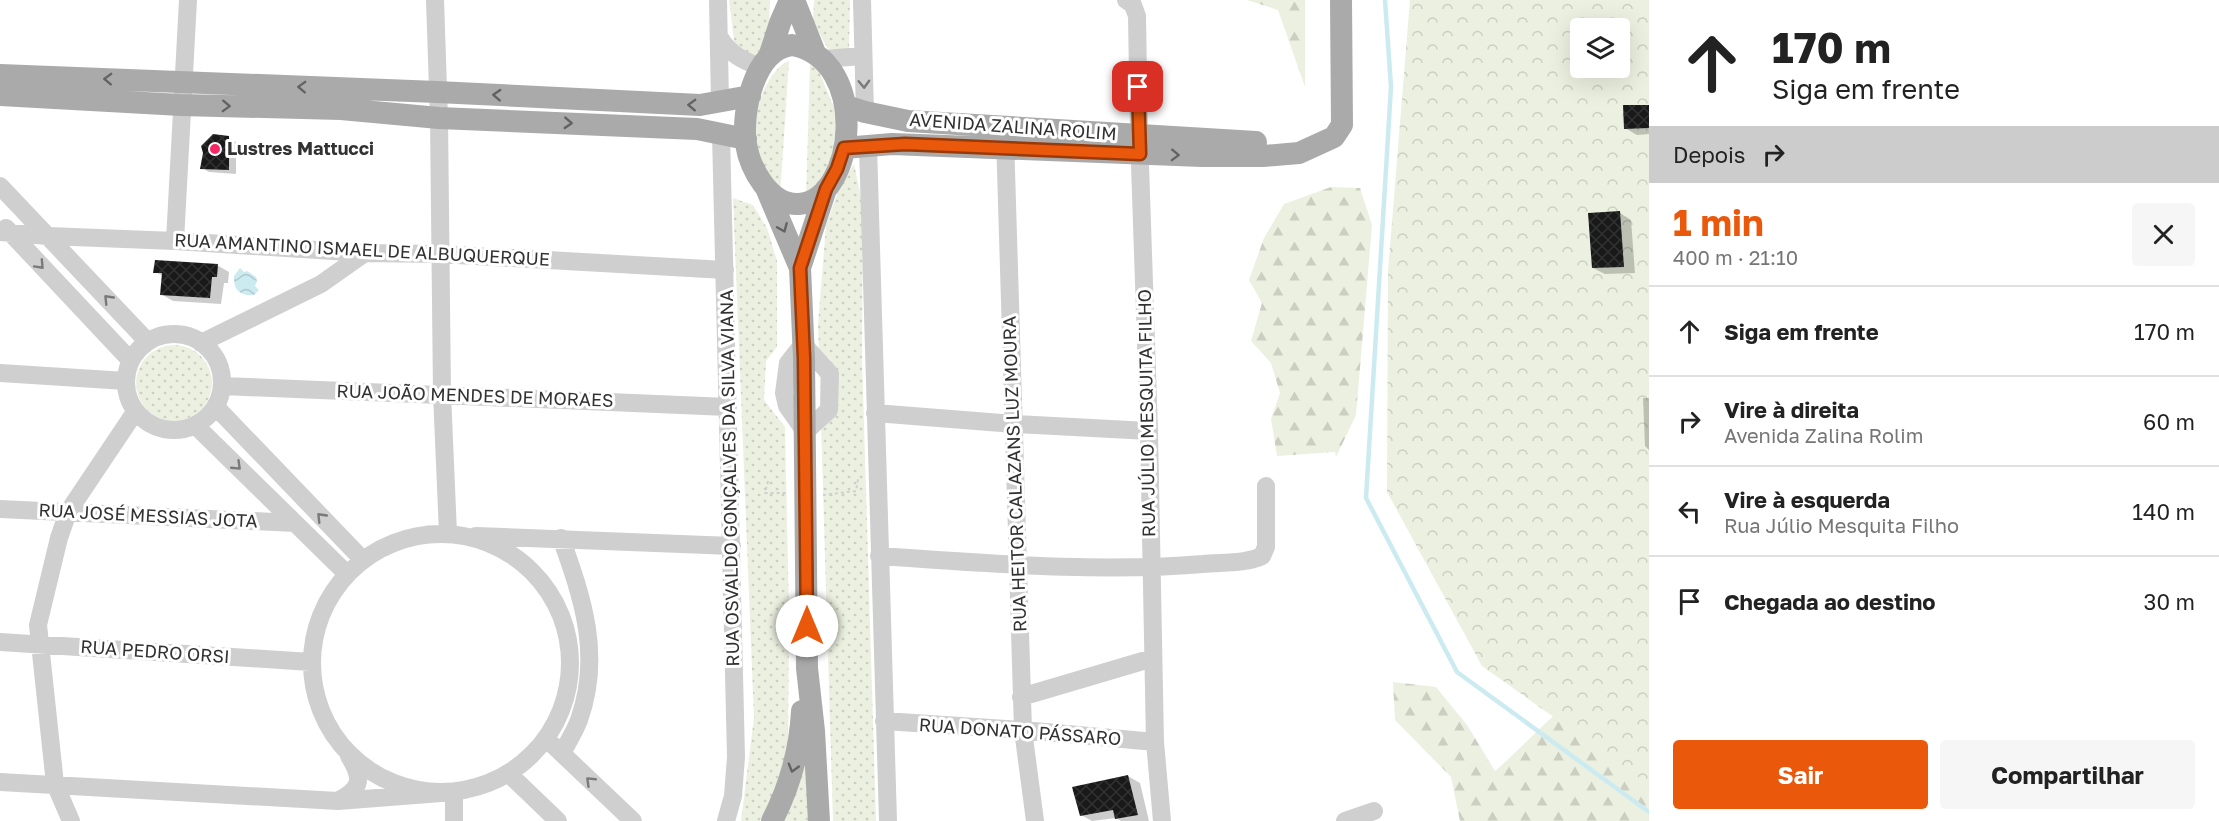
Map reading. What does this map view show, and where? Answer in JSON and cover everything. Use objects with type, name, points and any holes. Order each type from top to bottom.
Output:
[{"type":"main road","points":[[790,0],[750,96],[745,123],[749,155],[766,188],[800,268]]},
{"type":"main road","points":[[795,0],[819,56],[832,71],[855,109],[847,126],[844,148],[834,176],[826,189],[800,268],[805,432],[807,668],[814,731],[819,821]]},
{"type":"main road","name":"AVENIDA ZALINA ROLIM","points":[[855,109],[908,121],[1005,137],[1139,144],[1263,156],[1299,153],[1334,137],[1342,124],[1341,0]]},
{"type":"main road","points":[[765,61],[778,48],[792,45],[804,47],[819,56]]},
{"type":"main road","points":[[0,75],[439,118],[697,129],[746,139]]},
{"type":"main road","points":[[0,95],[437,92],[700,105],[750,96]]},
{"type":"main road","name":"AVENIDA ZALINA ROLIM","points":[[844,148],[1005,137]]},
{"type":"main road","points":[[766,188],[784,202],[800,204],[813,200],[826,189]]},
{"type":"main road","points":[[772,821],[784,798],[796,760],[807,668]]},
{"type":"street","points":[[175,241],[188,0]]},
{"type":"street","points":[[435,0],[439,118],[442,394],[448,533]]},
{"type":"street","points":[[718,0],[720,102]]},
{"type":"street","points":[[855,109],[863,56],[862,0]]},
{"type":"street","name":"RUA JÚLIO MESQUITA FILHO","points":[[1129,2],[1137,16],[1155,742],[1162,821]]},
{"type":"street","points":[[720,38],[730,52],[746,62],[765,61]]},
{"type":"street","points":[[819,56],[863,56]]},
{"type":"street","name":"RUA OSVALDO GONÇALVES DA SILVA VIANA","points":[[721,134],[736,757],[733,796],[726,821]]},
{"type":"street","name":"RUA HEITOR CALAZANS LUZ MOURA","points":[[1005,137],[1016,565],[1023,730],[1035,821]]},
{"type":"street","points":[[868,146],[888,821]]},
{"type":"street","points":[[0,186],[148,342]]},
{"type":"street","points":[[3,229],[131,361]]},
{"type":"street","name":"RUA AMANTINO ISMAEL DE ALBUQUERQUE","points":[[3,229],[48,236],[725,270]]},
{"type":"street","points":[[201,343],[321,284],[365,253]]},
{"type":"street","points":[[185,335],[201,343],[214,356],[219,365],[223,387],[216,408],[206,419],[195,425],[173,430],[154,426],[135,412],[127,393],[126,381],[131,361],[138,350],[148,342],[160,336],[185,335]]},
{"type":"street","points":[[0,373],[126,381]]},
{"type":"street","name":"RUA JOÃO MENDES DE MORAES","points":[[223,387],[728,407]]},
{"type":"street","points":[[216,408],[362,560]]},
{"type":"street","points":[[71,821],[55,784],[38,625],[59,538],[68,512],[135,412]]},
{"type":"street","points":[[875,413],[1014,424],[1149,431]]},
{"type":"street","points":[[195,425],[346,573]]},
{"type":"street","points":[[879,555],[1016,565],[1150,568],[1246,560],[1262,556],[1266,547],[1266,486]]},
{"type":"street","name":"RUA JOSÉ MESSIAS JOTA","points":[[0,509],[295,523]]},
{"type":"street","points":[[338,801],[354,791],[359,778],[344,747],[328,726],[315,695],[311,662],[313,638],[320,614],[331,592],[346,573],[362,560],[402,538],[448,533],[466,536],[732,546]]},
{"type":"street","points":[[0,782],[338,801],[454,792],[482,786],[509,774],[530,759],[547,739],[561,715],[569,688],[572,661],[568,633],[558,607],[544,583],[524,563],[466,536]]},
{"type":"street","points":[[524,563],[524,553],[531,544],[557,538]]},
{"type":"street","points":[[557,538],[575,576],[590,637],[587,690],[579,721],[562,753]]},
{"type":"street","name":"RUA PEDRO ORSI","points":[[0,642],[311,662]]},
{"type":"street","points":[[1022,697],[1153,658]]},
{"type":"street","name":"RUA DONATO PÁSSARO","points":[[884,722],[1023,730],[1155,742]]},
{"type":"street","points":[[547,739],[633,821]]},
{"type":"street","points":[[344,747],[373,773],[404,787],[454,792]]},
{"type":"street","points":[[509,774],[558,821]]},
{"type":"street","points":[[454,792],[454,821]]},
{"type":"street","points":[[1345,821],[1374,811]]},
{"type":"path","points":[[768,481],[765,493],[784,492],[806,497],[856,491],[858,479]]},
{"type":"green space","points":[[729,0],[770,0],[769,22],[761,55],[756,59],[735,48]]},
{"type":"green space","points":[[814,0],[850,0],[849,50],[828,49],[813,21]]},
{"type":"green space","points":[[1247,0],[1305,0],[1305,87],[1278,10]]},
{"type":"green space","points":[[1410,0],[1649,0],[1649,785],[1482,666],[1387,492],[1388,271]]},
{"type":"green space","points":[[789,61],[780,196],[773,190],[767,178],[758,151],[754,128],[760,100],[769,80],[782,65]]},
{"type":"green space","points":[[810,64],[818,69],[837,115],[831,167],[806,199]]},
{"type":"green space","points":[[854,164],[863,206],[862,358],[876,821],[833,821],[818,324],[826,226],[839,189]]},
{"type":"green space","points":[[1331,187],[1360,188],[1372,225],[1356,415],[1336,457],[1335,452],[1277,456],[1271,419],[1280,393],[1271,363],[1251,341],[1262,303],[1249,280],[1264,238],[1284,204]]},
{"type":"green space","points":[[733,198],[753,205],[767,228],[777,261],[777,347],[766,361],[764,400],[785,427],[789,614],[788,752],[773,796],[760,821],[741,821],[754,718]]},
{"type":"green space","points":[[174,345],[188,348],[201,356],[209,369],[212,383],[209,397],[201,410],[188,418],[174,421],[160,418],[147,410],[139,397],[136,383],[139,369],[147,356],[160,348]]},
{"type":"green space","points":[[1393,682],[1436,687],[1467,725],[1495,771],[1563,708],[1649,763],[1649,821],[1460,821],[1451,777],[1395,720]]},
{"type":"green space","points":[[808,755],[810,821],[783,821]]},
{"type":"water","points":[[240,268],[256,277],[255,286],[259,290],[254,295],[245,295],[236,289],[234,276]]},
{"type":"building","points":[[1623,105],[1649,105],[1649,128],[1624,129]]},
{"type":"building","name":"Lustres Mattucci","points":[[213,134],[229,136],[229,170],[200,169],[203,153],[201,146]]},
{"type":"building","points":[[1620,211],[1624,267],[1592,268],[1588,213]]},
{"type":"building","points":[[155,260],[218,264],[217,277],[212,277],[210,298],[160,295],[162,273],[153,273]]},
{"type":"building","points":[[1128,775],[1138,815],[1115,819],[1113,810],[1080,816],[1072,787]]},
{"type":"waterway","points":[[1385,0],[1391,87],[1366,498],[1457,672],[1649,812]]},
{"type":"place","name":"Lustres Mattucci","points":[[215,149]]},
{"type":"route","points":[[807,626],[804,358],[800,268],[826,189],[831,183],[844,148],[905,144],[1140,154],[1138,87]]}]
